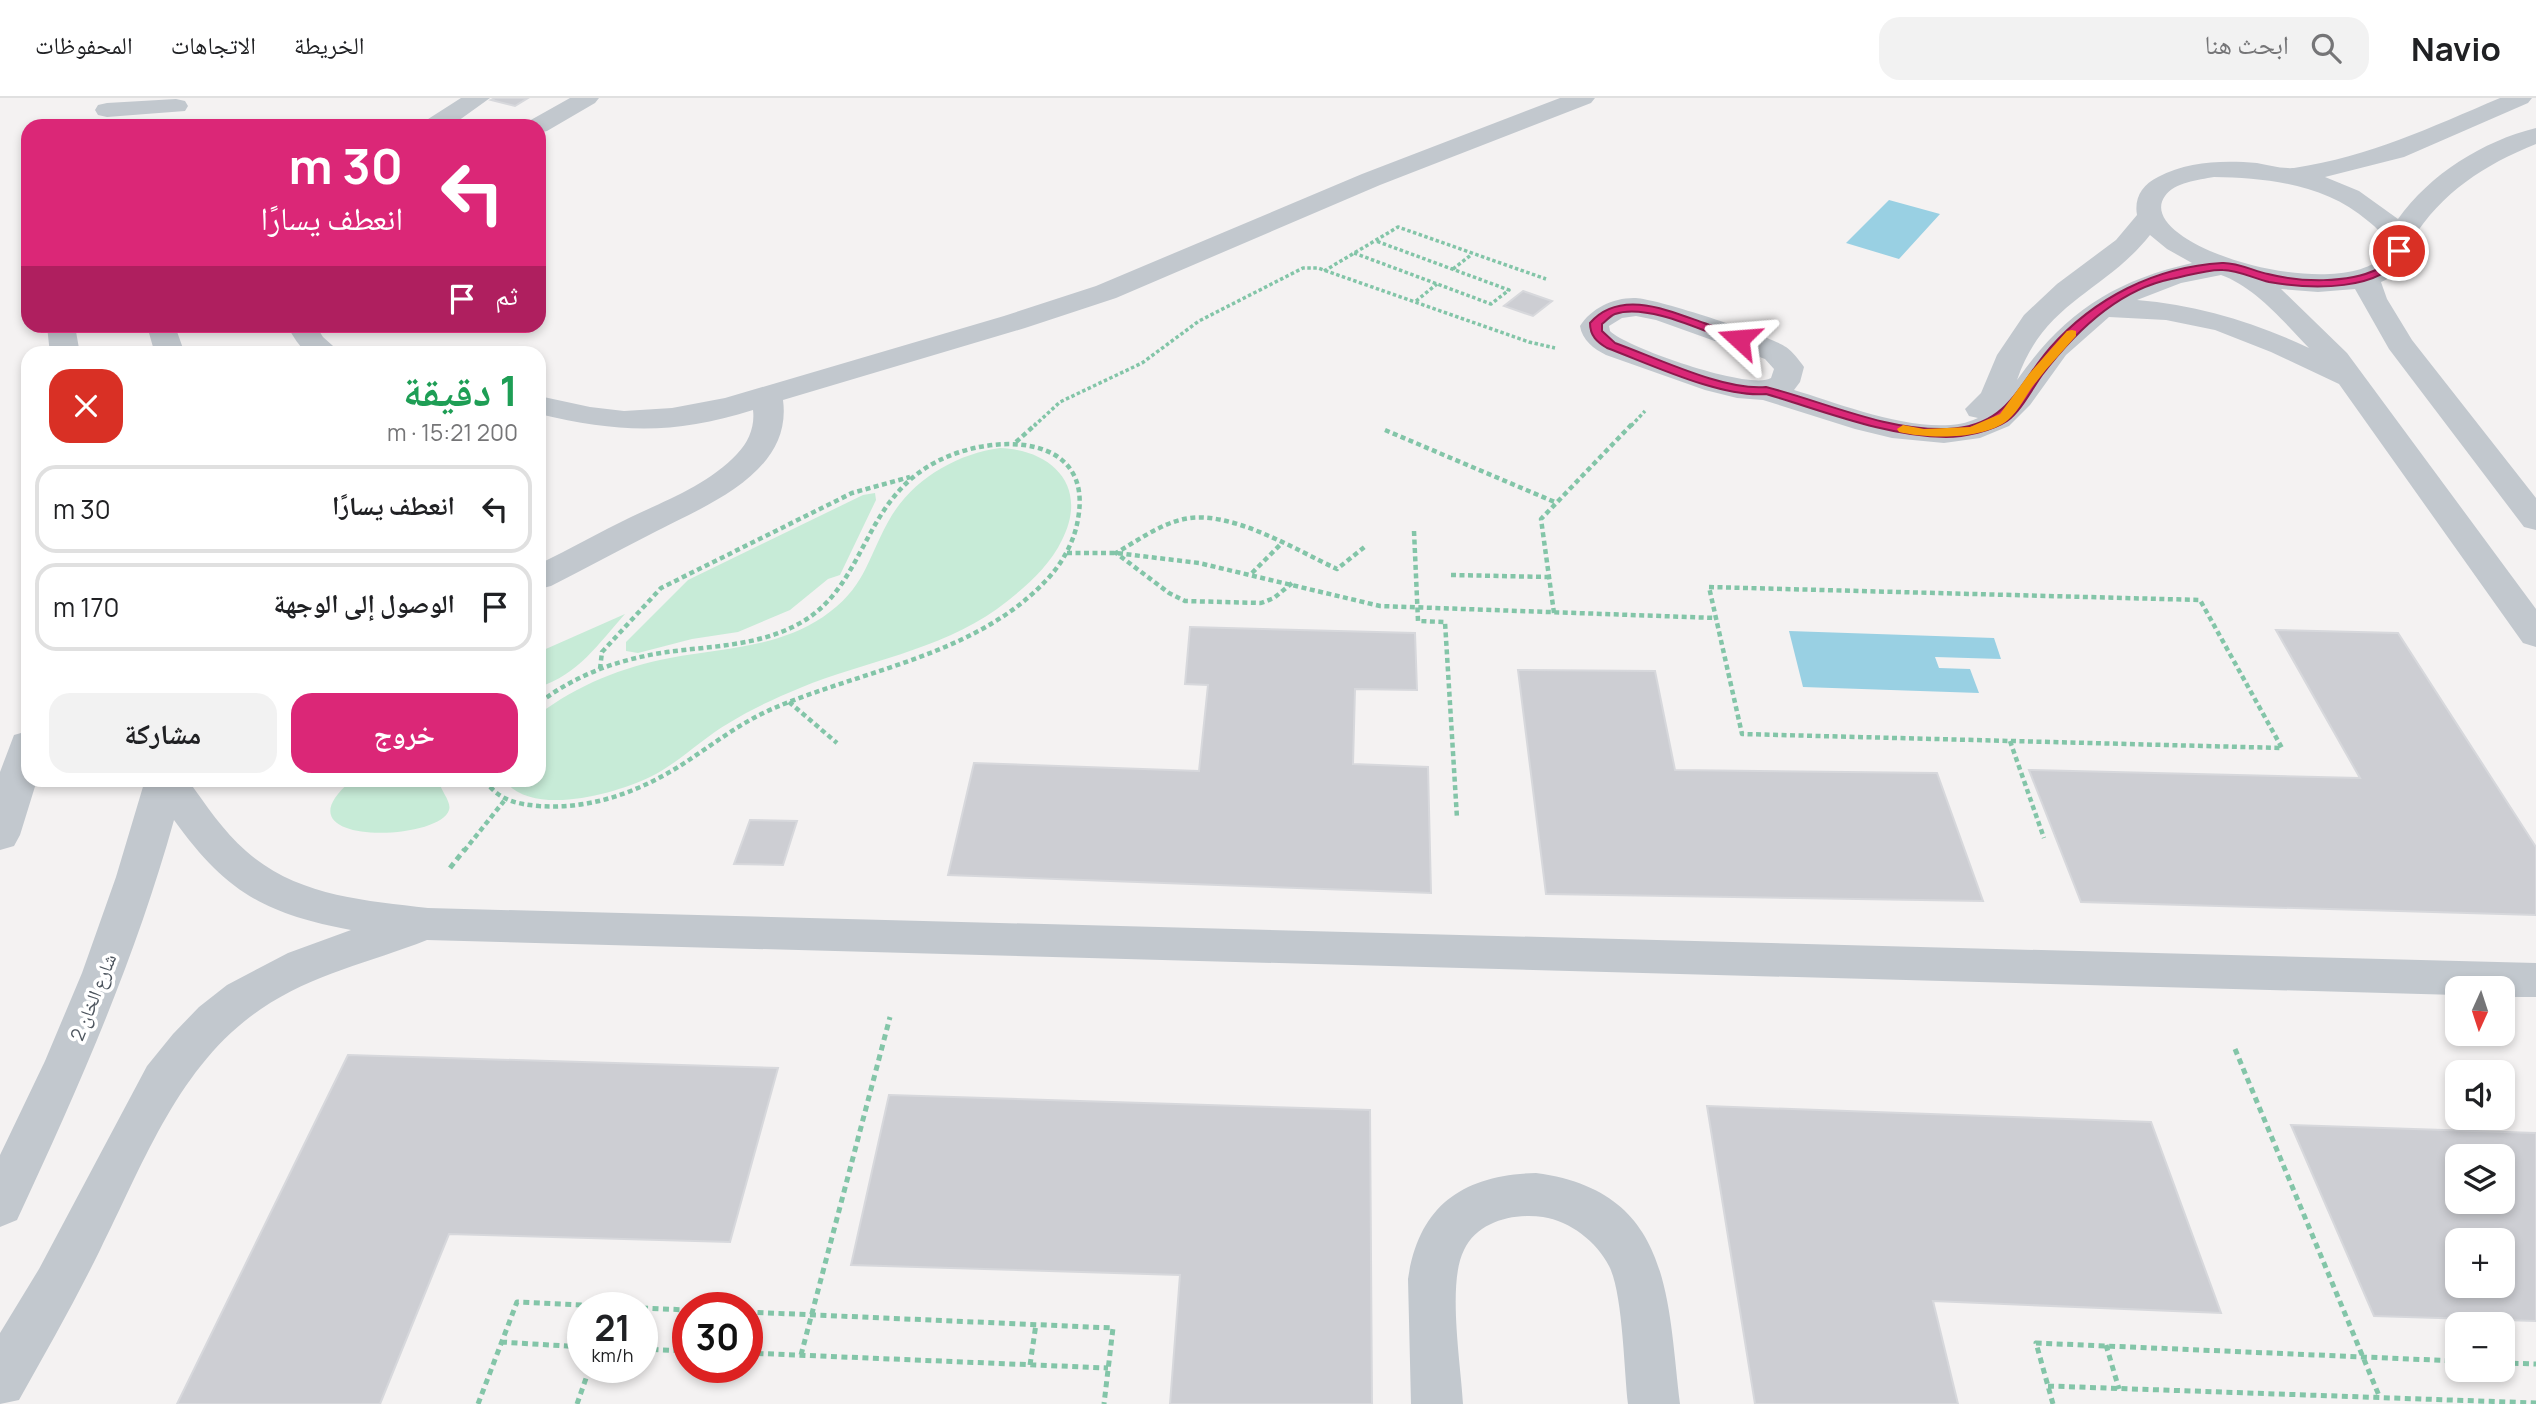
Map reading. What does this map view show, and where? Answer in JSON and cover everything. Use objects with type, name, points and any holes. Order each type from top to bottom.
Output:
[{"type":"street","points":[[445,119],[478,98]]},
{"type":"street","points":[[546,121],[587,98]]},
{"type":"street","points":[[546,407],[581,416],[637,420],[702,414],[1023,320],[1186,261],[1243,233],[1419,160],[1583,98]]},
{"type":"street","points":[[2290,176],[2346,166],[2395,152],[2520,98]]},
{"type":"street","points":[[106,111],[173,110]]},
{"type":"street","points":[[2398,240],[2424,201],[2454,175],[2481,159],[2536,135]]},
{"type":"street","points":[[2238,169],[2290,176],[2340,192],[2361,203],[2391,227],[2398,240],[2399,251],[2393,262],[2382,271],[2365,278],[2345,282],[2296,282],[2233,269],[2184,248],[2163,232],[2150,216],[2148,204],[2151,193],[2160,184],[2174,177],[2203,171],[2238,169]]},
{"type":"street","points":[[1853,408],[1939,418],[1975,412],[1987,405],[1996,397],[2009,361],[2022,337],[2039,316],[2060,296],[2125,249],[2150,216]]},
{"type":"street","points":[[1778,383],[1924,433],[1970,430],[1990,425],[2004,417],[2055,350],[2102,308],[2141,285],[2175,274],[2233,269],[2308,328],[2353,382],[2536,635]]},
{"type":"street","points":[[2365,278],[2373,299],[2399,343],[2536,520]]},
{"type":"street","points":[[1636,307],[1664,313],[1775,353],[1789,368],[1778,383],[1753,392],[1731,388],[1624,351],[1601,339],[1596,331],[1596,323],[1609,311],[1636,307]]},
{"type":"street","points":[[2102,308],[2157,309],[2234,325],[2270,339],[2353,382]]},
{"type":"street","points":[[546,574],[698,496],[735,473],[749,460],[767,434],[771,407],[767,395]]},
{"type":"street","points":[[0,835],[21,768]]},
{"type":"street","name":"شارع الخان 2","points":[[0,1205],[55,1088],[104,973],[140,872],[163,787]]},
{"type":"street","points":[[171,787],[232,862],[257,882],[289,898],[326,910],[428,924],[2536,980]]},
{"type":"street","points":[[0,1382],[57,1285],[163,1080],[204,1029],[258,987],[288,970],[341,949],[428,924]]},
{"type":"street","points":[[1437,1404],[1433,1281],[1440,1245],[1462,1216],[1495,1199],[1533,1194],[1573,1203],[1607,1226],[1631,1258],[1641,1296],[1654,1404]]},
{"type":"path","points":[[1324,271],[1398,227],[1545,279]]},
{"type":"path","points":[[1354,253],[1491,304],[1509,290],[1376,241]]},
{"type":"path","points":[[1452,269],[1471,254]]},
{"type":"path","points":[[1015,443],[1060,402],[1142,363],[1199,321],[1303,268],[1324,271],[1545,346],[1624,351]]},
{"type":"path","points":[[1415,302],[1437,284]]},
{"type":"path","points":[[1554,613],[1541,519],[1645,411]]},
{"type":"path","points":[[1385,430],[1557,503]]},
{"type":"path","points":[[489,787],[492,793],[504,801],[564,806],[621,795],[668,774],[744,723],[789,702],[965,637],[1029,596],[1050,575],[1066,553],[1077,533],[1081,513],[1075,477],[1048,451],[1015,443],[971,448],[928,465],[911,477],[885,506],[838,592],[824,607],[804,621],[779,634],[743,643],[628,659],[573,681],[546,698]]},
{"type":"path","points":[[600,669],[602,652],[661,587],[852,493],[911,477]]},
{"type":"path","points":[[1116,553],[1181,520],[1202,517],[1224,519],[1336,569],[1367,545]]},
{"type":"path","points":[[1414,531],[1418,621],[1445,622],[1457,818]]},
{"type":"path","points":[[1252,573],[1281,544]]},
{"type":"path","points":[[1066,553],[1116,553],[1199,563],[1252,573],[1361,603],[1418,608],[1716,618]]},
{"type":"path","points":[[1116,553],[1169,593],[1185,601],[1261,603],[1274,598],[1292,583]]},
{"type":"path","points":[[1451,575],[1549,577]]},
{"type":"path","points":[[1709,587],[2200,600],[2282,748],[1742,734],[1716,618],[1709,587]]},
{"type":"path","points":[[789,702],[837,743]]},
{"type":"path","points":[[2010,741],[2044,838]]},
{"type":"path","points":[[450,868],[504,801]]},
{"type":"path","points":[[801,1355],[890,1017]]},
{"type":"path","points":[[2235,1049],[2380,1398]]},
{"type":"path","points":[[478,1404],[517,1302],[567,1305]]},
{"type":"path","points":[[763,1313],[1113,1328],[1104,1404]]},
{"type":"path","points":[[1030,1366],[1036,1324]]},
{"type":"path","points":[[501,1342],[567,1345]]},
{"type":"path","points":[[2053,1404],[2036,1343],[2445,1360]]},
{"type":"path","points":[[2106,1345],[2119,1389]]},
{"type":"path","points":[[763,1354],[1108,1368]]},
{"type":"path","points":[[2515,1363],[2536,1364]]},
{"type":"path","points":[[578,1404],[585,1383]]},
{"type":"path","points":[[2048,1386],[2536,1403]]},
{"type":"green space","points":[[1000,448],[1019,450],[1050,464],[1061,475],[1068,488],[1071,504],[1069,521],[1056,551],[1042,570],[997,609],[926,645],[800,688],[764,704],[719,729],[661,771],[635,784],[596,795],[554,800],[535,798],[512,787],[546,787],[546,709],[569,694],[618,672],[670,658],[768,641],[823,617],[848,596],[856,585],[888,522],[908,494],[935,472],[983,451]]},
{"type":"green space","points":[[875,493],[876,500],[840,575],[828,579],[790,610],[738,632],[692,639],[638,653],[626,651],[626,642],[688,580],[863,495]]},
{"type":"green space","points":[[625,614],[597,647],[576,666],[546,684],[546,649]]},
{"type":"green space","points":[[346,787],[441,787],[449,803],[449,810],[439,821],[419,828],[367,832],[345,828],[332,818],[332,803]]},
{"type":"water","points":[[1889,200],[1940,214],[1899,259],[1846,243]]},
{"type":"water","points":[[1789,631],[1994,638],[2001,659],[1935,657],[1939,668],[1970,669],[1979,693],[1803,687]]},
{"type":"building","points":[[528,98],[515,106],[491,100]]},
{"type":"building","points":[[1523,291],[1552,301],[1533,316],[1504,306]]},
{"type":"building","points":[[1190,627],[1415,633],[1417,690],[1355,689],[1353,764],[1428,767],[1431,893],[948,875],[974,763],[1199,771],[1208,685],[1185,684]]},
{"type":"building","points":[[2276,630],[2398,633],[2536,847],[2536,915],[2081,902],[2029,770],[2360,778]]},
{"type":"building","points":[[1518,670],[1655,671],[1675,770],[1937,773],[1983,901],[1546,894]]},
{"type":"building","points":[[750,820],[797,821],[783,865],[734,864]]},
{"type":"building","points":[[348,1055],[778,1068],[730,1242],[449,1234],[380,1404],[177,1404]]},
{"type":"building","points":[[889,1095],[1370,1110],[1372,1404],[1170,1404],[1180,1275],[851,1265]]},
{"type":"building","points":[[1707,1106],[2151,1122],[2221,1313],[1933,1301],[1958,1404],[1755,1404]]},
{"type":"building","points":[[2291,1125],[2536,1133],[2536,1321],[2515,1320],[2515,1312],[2445,1312],[2445,1318],[2374,1316]]},
{"type":"slow traffic","points":[[1903,429],[1924,433],[1948,433],[1990,425],[2004,417],[2014,406],[2033,377],[2072,334]]},
{"type":"route","points":[[1739,339],[1664,313],[1636,307],[1609,311],[1596,323],[1596,331],[1601,339],[1611,346],[1725,386],[1753,392],[1766,391],[1898,428],[1924,433],[1948,433],[1990,425],[2004,417],[2055,350],[2102,308],[2141,285],[2166,276],[2224,266],[2296,282],[2345,282],[2382,271],[2393,262],[2399,251]]}]
